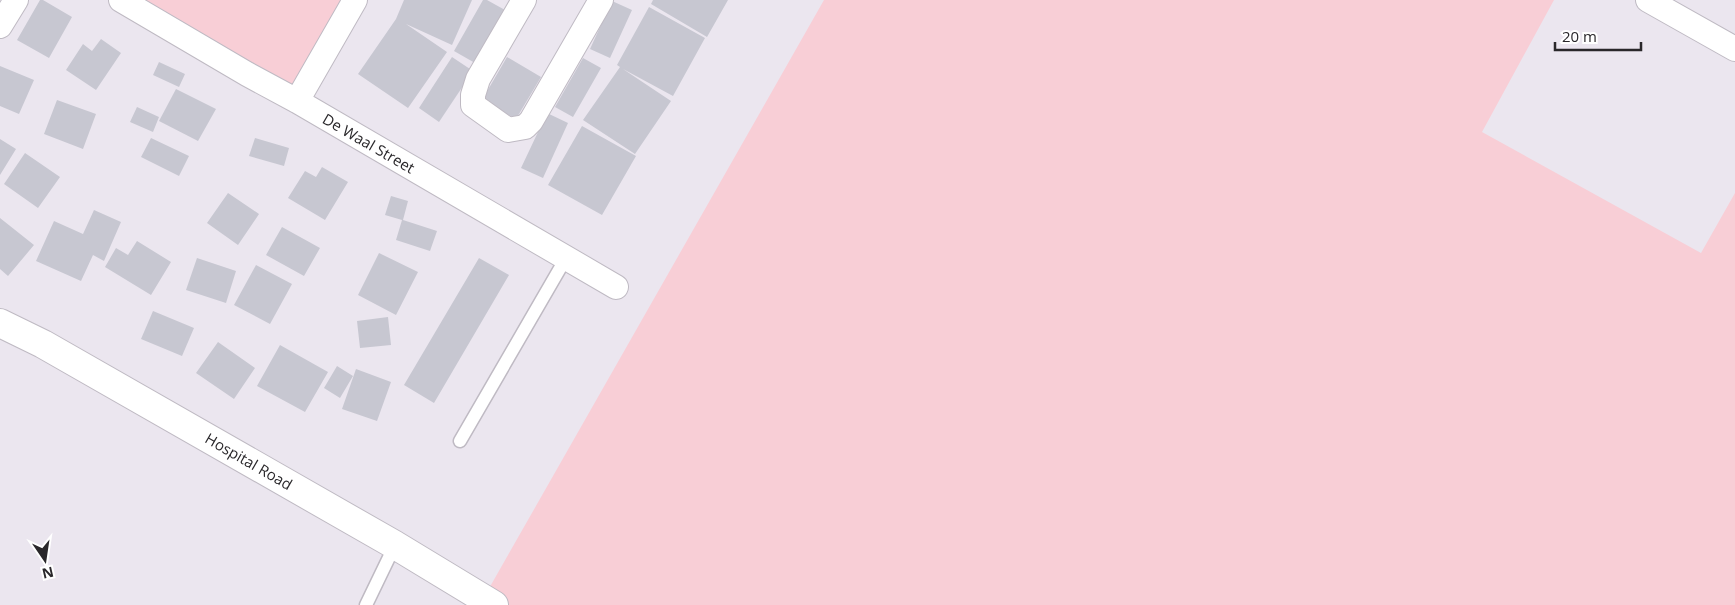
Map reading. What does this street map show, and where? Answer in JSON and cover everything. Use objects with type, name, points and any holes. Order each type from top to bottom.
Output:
[{"type":"main road","name":"Hospital Road","points":[[0,323],[43,344],[395,545],[494,605]]},
{"type":"street","points":[[0,26],[16,0]]},
{"type":"street","name":"De Waal Street","points":[[121,0],[616,287]]},
{"type":"street","points":[[297,101],[355,0]]},
{"type":"street","points":[[524,0],[478,79],[472,95],[473,106],[508,130],[525,127],[531,121],[601,0]]},
{"type":"street","points":[[1648,0],[1735,49]]},
{"type":"lane","points":[[460,441],[566,258]]},
{"type":"lane","points":[[366,605],[395,545]]},
{"type":"shaded area","points":[[138,0],[348,0],[298,90]]},
{"type":"shaded area","points":[[824,0],[1554,0],[1482,132],[1701,253],[1735,193],[1735,605],[493,605],[483,599]]},
{"type":"building","points":[[40,0],[72,17],[49,58],[17,40]]},
{"type":"building","points":[[404,0],[472,0],[452,45],[406,24],[447,52],[408,108],[358,74],[396,19]]},
{"type":"building","points":[[483,0],[487,0],[505,10],[475,63],[454,51]]},
{"type":"building","points":[[653,0],[728,0],[707,37],[651,4]]},
{"type":"building","points":[[612,1],[632,10],[610,58],[590,49]]},
{"type":"building","points":[[649,7],[705,38],[673,96],[623,69],[671,101],[635,154],[583,120],[620,67],[617,65]]},
{"type":"building","points":[[101,39],[121,53],[96,90],[66,70],[83,44],[92,51]]},
{"type":"building","points":[[452,57],[473,71],[439,122],[419,108]]},
{"type":"building","points":[[507,57],[541,77],[516,119],[482,100]]},
{"type":"building","points":[[583,58],[601,68],[573,117],[555,107]]},
{"type":"building","points":[[159,62],[185,74],[179,87],[153,75]]},
{"type":"building","points":[[0,66],[34,80],[19,114],[0,106]]},
{"type":"building","points":[[176,89],[216,109],[198,141],[159,121]]},
{"type":"building","points":[[57,100],[96,114],[83,149],[44,134]]},
{"type":"building","points":[[137,107],[159,117],[153,132],[130,122]]},
{"type":"building","points":[[547,113],[568,123],[543,178],[521,168]]},
{"type":"building","points":[[582,126],[636,156],[602,215],[548,185]]},
{"type":"building","points":[[151,138],[189,156],[179,176],[141,157]]},
{"type":"building","points":[[255,138],[289,148],[284,166],[249,156]]},
{"type":"building","points":[[0,139],[16,149],[0,175]]},
{"type":"building","points":[[25,153],[60,177],[38,208],[4,184]]},
{"type":"building","points":[[322,167],[348,182],[325,220],[288,198],[305,171],[316,177]]},
{"type":"building","points":[[228,193],[259,214],[238,245],[207,223]]},
{"type":"building","points":[[391,196],[408,201],[403,220],[437,231],[430,251],[396,240],[402,220],[385,215]]},
{"type":"building","points":[[94,210],[121,222],[104,261],[93,255],[81,281],[36,261],[54,221],[83,234]]},
{"type":"building","points":[[0,218],[34,245],[8,276],[0,269]]},
{"type":"building","points":[[282,227],[320,248],[304,276],[266,255]]},
{"type":"building","points":[[137,241],[171,262],[151,295],[105,267],[116,248],[128,255]]},
{"type":"building","points":[[379,253],[418,272],[396,315],[358,295]]},
{"type":"building","points":[[197,258],[236,271],[226,303],[186,290]]},
{"type":"building","points":[[479,258],[509,275],[434,403],[404,385]]},
{"type":"building","points":[[256,265],[292,284],[270,324],[234,305]]},
{"type":"building","points":[[153,311],[194,328],[182,356],[141,339]]},
{"type":"building","points":[[388,317],[391,345],[360,348],[357,321]]},
{"type":"building","points":[[218,342],[255,368],[234,399],[196,373]]},
{"type":"building","points":[[280,345],[328,372],[305,412],[257,386]]},
{"type":"building","points":[[337,366],[353,376],[340,398],[324,388]]},
{"type":"building","points":[[356,369],[391,382],[377,421],[342,409]]}]
